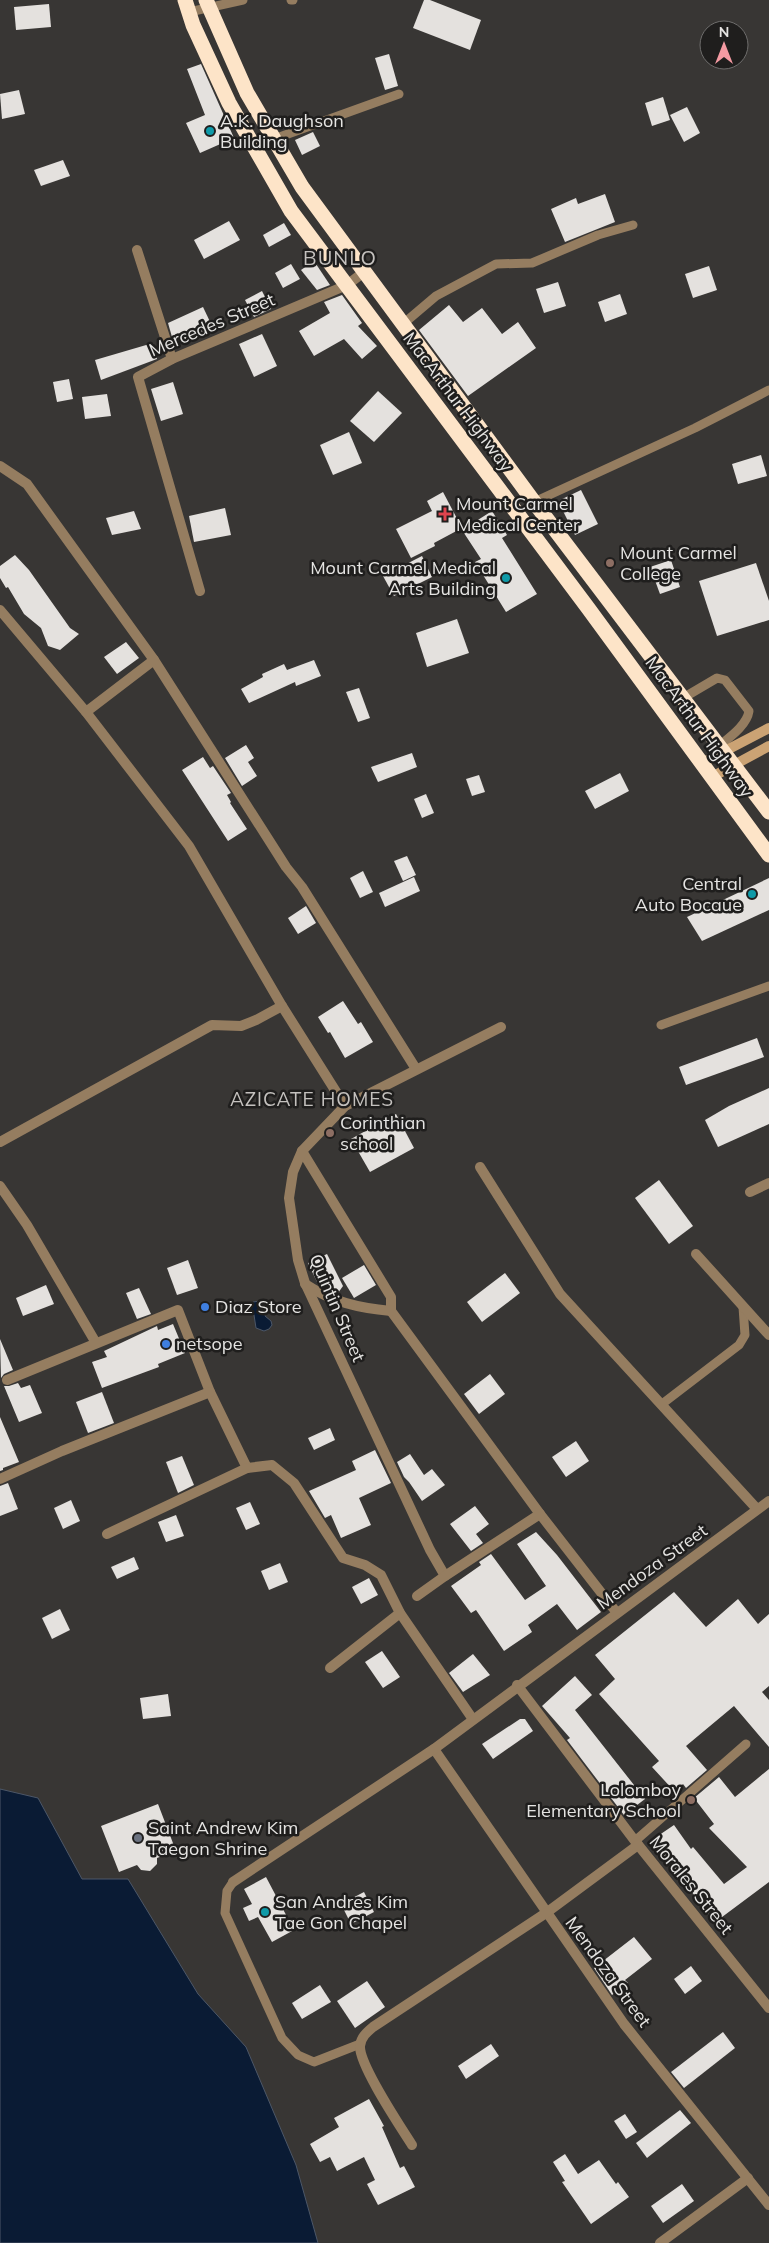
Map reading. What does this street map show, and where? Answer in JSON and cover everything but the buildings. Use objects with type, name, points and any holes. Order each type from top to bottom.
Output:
[{"type":"highway","name":"MacArthur Highway","points":[[207,4],[247,93],[302,187],[534,502],[769,812]]},
{"type":"highway","name":"MacArthur Highway","points":[[187,6],[229,103],[291,211],[769,855]]},
{"type":"street","points":[[137,250],[172,359]]},
{"type":"street","name":"Mercedes Street","points":[[200,591],[138,377],[172,359],[347,285],[364,272]]},
{"type":"street","points":[[0,466],[27,484],[154,660],[286,867],[302,887],[416,1069]]},
{"type":"street","points":[[0,610],[86,712],[189,846],[282,1006],[345,1106]]},
{"type":"street","points":[[86,712],[154,660]]},
{"type":"street","points":[[702,763],[722,749],[769,728]]},
{"type":"street","points":[[712,777],[769,746]]},
{"type":"street","points":[[0,1142],[212,1025],[241,1026],[282,1006]]},
{"type":"street","name":"Quintin Street","points":[[445,1576],[417,1523],[305,1284],[298,1260],[289,1198],[293,1172],[302,1151],[345,1106],[501,1027]]},
{"type":"street","points":[[302,1151],[391,1297],[391,1311],[540,1514],[617,1613]]},
{"type":"street","points":[[480,1166],[560,1294],[757,1509]]},
{"type":"street","points":[[750,1192],[769,1183]]},
{"type":"street","points":[[0,1186],[27,1225],[96,1343]]},
{"type":"street","points":[[696,1254],[769,1335]]},
{"type":"street","points":[[305,1284],[320,1294],[340,1302],[360,1308],[391,1311]]},
{"type":"street","points":[[7,1380],[178,1310],[210,1392],[248,1468]]},
{"type":"street","points":[[0,1479],[62,1451],[210,1392]]},
{"type":"street","points":[[107,1534],[248,1468],[272,1465],[294,1483],[343,1558],[365,1565],[381,1575],[400,1613],[472,1718]]},
{"type":"street","name":"Mendoza Street","points":[[233,1882],[434,1749],[472,1718],[769,1501]]},
{"type":"street","points":[[417,1596],[540,1514]]},
{"type":"street","points":[[330,1668],[400,1613]]},
{"type":"street","name":"Morales Street","points":[[517,1685],[636,1843],[769,2008]]},
{"type":"street","name":"Mendoza Street","points":[[434,1749],[624,2024],[769,2205]]},
{"type":"street","points":[[412,2145],[366,2066],[360,2044],[364,2034],[372,2026],[546,1913],[636,1843]]},
{"type":"street","points":[[660,2243],[748,2178]]},
{"type":"lane","points":[[187,6],[243,0]]},
{"type":"lane","points":[[255,149],[274,139],[399,94]]},
{"type":"lane","points":[[403,324],[436,296],[496,264],[509,262],[532,263],[598,234],[634,225]]},
{"type":"lane","points":[[534,502],[695,428],[769,390]]},
{"type":"lane","points":[[683,698],[717,678],[725,680],[749,711],[748,716],[739,729],[722,749]]},
{"type":"lane","points":[[661,1025],[769,986]]},
{"type":"lane","points":[[662,1404],[739,1345],[745,1335],[743,1307]]},
{"type":"lane","points":[[636,1843],[746,1744]]},
{"type":"lane","points":[[233,1882],[227,1891],[225,1913],[282,2038],[298,2055],[314,2062],[360,2044]]},
{"type":"water","points":[[260,1301],[267,1306],[265,1316],[271,1321],[272,1325],[264,1331],[256,1328],[254,1315],[250,1309],[253,1302]]},
{"type":"water","points":[[0,1789],[38,1798],[82,1879],[128,1879],[198,1994],[246,2047],[296,2165],[318,2243],[0,2243]]},
{"type":"place","name":"A.K. Daughson Building","points":[[210,131]]},
{"type":"place","name":"Mount Carmel Medical Center","points":[[445,514]]},
{"type":"place","name":"Mount Carmel College","points":[[610,563]]},
{"type":"place","name":"Mount Carmel Medical Arts Building","points":[[506,578]]},
{"type":"place","name":"Central Auto Bocaue","points":[[752,894]]},
{"type":"place","name":"Corinthian school","points":[[330,1133]]},
{"type":"place","name":"Diaz Store","points":[[205,1307]]},
{"type":"place","name":"netsope","points":[[166,1344]]},
{"type":"place","name":"Lolomboy Elementary School","points":[[691,1800]]},
{"type":"place","name":"Saint Andrew Kim Taegon Shrine","points":[[138,1838]]},
{"type":"place","name":"San Andres Kim Tae Gon Chapel","points":[[265,1912]]},
{"type":"district","name":"BUNLO","points":[[340,258]]},
{"type":"district","name":"AZICATE HOMES","points":[[312,1099]]}]
